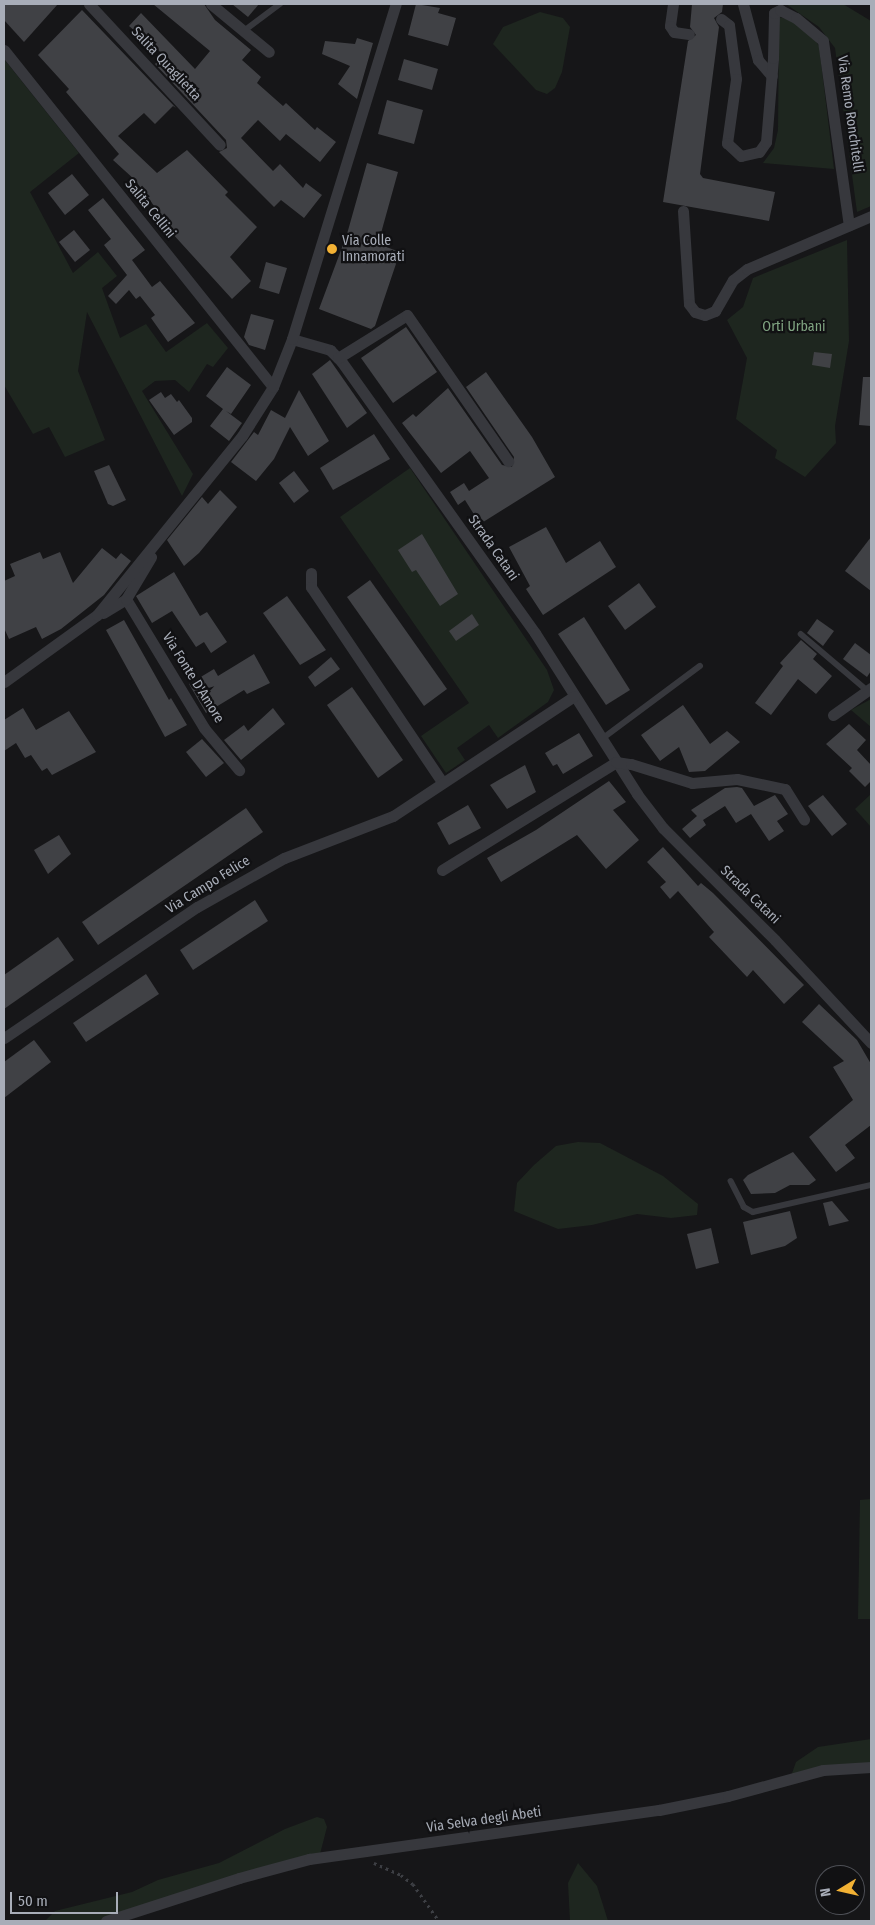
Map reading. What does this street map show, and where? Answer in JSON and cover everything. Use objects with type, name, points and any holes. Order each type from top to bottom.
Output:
[{"type":"street","name":"Salita Quaglietta","points":[[89,4],[220,146]]},
{"type":"street","points":[[211,4],[269,52]]},
{"type":"street","points":[[97,615],[242,436],[273,387],[292,339],[396,4]]},
{"type":"street","points":[[673,4],[670,26],[674,32],[689,34]]},
{"type":"street","points":[[743,4],[758,60],[772,76]]},
{"type":"street","name":"Via Remo Ronchitelli","points":[[721,19],[729,24],[734,50],[736,79],[726,137],[729,148],[737,154],[753,155],[764,145],[772,76],[773,16],[780,10],[818,34],[826,48],[849,226]]},
{"type":"street","name":"Salita Cellini","points":[[4,50],[273,387]]},
{"type":"street","points":[[683,211],[688,299],[691,309],[700,314],[715,311],[733,280],[747,269],[871,216]]},
{"type":"street","points":[[338,358],[407,315],[508,461]]},
{"type":"street","name":"Strada Catani","points":[[292,339],[330,350],[338,358],[529,625],[650,812],[677,844],[775,940],[871,1043]]},
{"type":"street","points":[[4,682],[97,615],[126,599],[152,558],[149,550]]},
{"type":"street","points":[[311,573],[311,587],[442,782]]},
{"type":"street","name":"Via Fonte D'Amore","points":[[126,599],[204,728],[239,770]]},
{"type":"street","points":[[833,715],[869,690]]},
{"type":"street","name":"Via Campo Felice","points":[[4,1038],[197,907],[253,874],[393,816],[574,696]]},
{"type":"street","points":[[442,870],[616,762],[631,764],[692,784],[737,779],[785,789],[804,820]]},
{"type":"street","name":"Via Selva degli Abeti","points":[[106,1921],[239,1878],[309,1859],[659,1810],[728,1796],[823,1770],[871,1767]]},
{"type":"lane","points":[[244,31],[280,4]]},
{"type":"lane","points":[[801,634],[869,690]]},
{"type":"lane","points":[[602,739],[700,666]]},
{"type":"lane","points":[[731,1182],[744,1207],[753,1212],[871,1184]]},
{"type":"path","points":[[372,1862],[401,1875],[413,1884],[440,1921]]},
{"type":"green space","points":[[786,4],[843,4],[871,21],[871,206],[857,212],[835,48],[819,27]]},
{"type":"green space","points":[[540,12],[563,18],[570,27],[562,72],[555,88],[547,94],[536,90],[493,44],[503,27]]},
{"type":"green space","points":[[779,17],[790,20],[810,33],[819,46],[834,169],[763,163],[774,148],[778,130]]},
{"type":"green space","points":[[4,59],[79,153],[30,192],[73,273],[98,252],[117,276],[102,288],[120,338],[146,324],[166,352],[207,323],[228,348],[213,367],[207,364],[189,392],[175,380],[155,381],[142,391],[193,474],[182,496],[87,312],[78,371],[105,440],[65,457],[49,427],[33,434],[4,385]]},
{"type":"green space","name":"Orti Urbani","points":[[847,240],[849,341],[835,426],[836,443],[805,477],[775,458],[777,450],[736,419],[747,358],[727,320],[743,307],[753,278]]},
{"type":"green space","points":[[410,468],[547,670],[554,690],[548,702],[498,738],[489,725],[457,748],[465,760],[446,773],[421,736],[469,703],[340,517]]},
{"type":"green space","points":[[871,699],[871,727],[851,710]]},
{"type":"green space","points":[[871,794],[871,827],[855,809]]},
{"type":"green space","points":[[578,1142],[600,1143],[663,1176],[698,1204],[697,1215],[671,1218],[637,1214],[592,1225],[558,1229],[514,1211],[517,1183],[556,1146]]},
{"type":"green space","points":[[871,1499],[871,1619],[858,1619],[860,1500]]},
{"type":"green space","points":[[871,1739],[871,1766],[791,1776],[796,1762],[818,1747]]},
{"type":"green space","points":[[317,1817],[324,1819],[327,1827],[320,1854],[102,1921],[45,1921],[55,1911],[132,1892],[158,1880],[219,1863],[285,1829]]},
{"type":"green space","points":[[578,1863],[597,1886],[608,1921],[570,1921],[568,1883]]},
{"type":"building","points":[[4,4],[58,4],[24,42],[4,20]]},
{"type":"building","points":[[153,4],[204,4],[215,20],[251,50],[242,60],[261,77],[257,83],[283,106],[286,103],[315,130],[317,127],[336,142],[320,162],[286,134],[280,141],[258,120],[241,138],[273,171],[280,164],[303,188],[306,183],[322,195],[304,218],[281,200],[274,207],[219,152],[227,148],[226,140],[155,64],[164,55],[129,26],[141,13],[195,69],[210,51]]},
{"type":"building","points":[[232,4],[259,4],[248,17]]},
{"type":"building","points":[[416,4],[440,8],[438,13],[456,18],[448,46],[408,35]]},
{"type":"building","points":[[692,4],[723,4],[722,12],[714,18],[719,27],[700,174],[703,178],[775,192],[769,221],[663,202],[688,41],[696,35],[690,27]]},
{"type":"building","points":[[82,10],[176,108],[173,106],[155,124],[144,113],[118,136],[157,173],[187,150],[228,192],[225,195],[257,227],[230,257],[251,281],[232,299],[161,221],[163,218],[135,180],[113,160],[119,154],[66,92],[69,89],[38,55]]},
{"type":"building","points":[[357,38],[373,43],[357,99],[338,84],[350,66],[322,54],[325,41],[355,44]]},
{"type":"building","points":[[404,59],[438,69],[432,90],[398,80]]},
{"type":"building","points":[[387,100],[423,110],[414,144],[378,134]]},
{"type":"building","points":[[367,163],[398,172],[378,244],[400,252],[375,326],[371,329],[319,309],[347,234]]},
{"type":"building","points":[[72,174],[89,195],[65,215],[48,193]]},
{"type":"building","points":[[103,198],[145,250],[132,260],[152,287],[160,281],[195,323],[168,342],[151,318],[155,315],[140,296],[136,299],[129,290],[116,304],[108,296],[127,275],[104,245],[111,239],[88,210]]},
{"type":"building","points":[[74,230],[90,250],[75,262],[59,242]]},
{"type":"building","points":[[266,262],[287,268],[279,294],[259,288]]},
{"type":"building","points":[[251,314],[274,320],[265,350],[249,345],[244,337]]},
{"type":"building","points":[[406,327],[437,372],[393,403],[361,358]]},
{"type":"building","points":[[814,352],[832,354],[830,368],[812,365]]},
{"type":"building","points":[[330,360],[367,413],[347,428],[312,374]]},
{"type":"building","points":[[227,367],[251,385],[231,414],[226,411],[242,423],[229,441],[210,426],[223,409],[206,396]]},
{"type":"building","points":[[486,372],[532,437],[555,477],[480,524],[465,500],[458,505],[450,492],[464,483],[469,491],[489,478],[470,451],[441,473],[402,423],[413,414],[416,417],[448,388],[502,465],[512,467],[514,457],[466,387]]},
{"type":"building","points":[[863,377],[871,377],[871,426],[859,425]]},
{"type":"building","points":[[299,390],[329,441],[308,456],[290,427],[274,459],[256,481],[231,462],[254,432],[258,435],[271,410],[285,418]]},
{"type":"building","points":[[161,392],[165,398],[171,394],[177,402],[179,400],[192,418],[192,422],[174,435],[149,400]]},
{"type":"building","points":[[374,434],[390,459],[333,490],[320,468]]},
{"type":"building","points":[[109,465],[126,500],[113,506],[108,504],[94,471]]},
{"type":"building","points":[[294,471],[309,491],[294,503],[279,483]]},
{"type":"building","points":[[220,490],[237,507],[199,553],[184,566],[167,540],[202,497],[208,504]]},
{"type":"building","points":[[546,527],[566,563],[600,541],[616,567],[543,615],[526,589],[530,586],[509,547]]},
{"type":"building","points":[[422,534],[458,594],[440,606],[416,570],[412,572],[398,550]]},
{"type":"building","points":[[871,537],[871,591],[845,571]]},
{"type":"building","points":[[102,548],[116,559],[121,553],[131,561],[104,595],[61,629],[42,639],[36,627],[9,639],[4,628],[4,581],[15,576],[10,564],[40,552],[43,559],[60,552],[73,583]]},
{"type":"building","points":[[174,572],[200,616],[207,612],[227,642],[211,653],[204,642],[196,647],[172,611],[152,623],[136,596]]},
{"type":"building","points":[[370,580],[447,689],[424,706],[347,597]]},
{"type":"building","points":[[639,583],[656,607],[625,630],[608,606]]},
{"type":"building","points":[[287,596],[326,650],[300,665],[263,613]]},
{"type":"building","points":[[472,614],[479,625],[456,641],[449,631]]},
{"type":"building","points":[[584,617],[630,690],[606,705],[558,634]]},
{"type":"building","points":[[817,619],[834,631],[823,646],[807,633]]},
{"type":"building","points":[[124,620],[169,700],[171,698],[187,725],[165,737],[106,630]]},
{"type":"building","points":[[801,640],[817,654],[813,659],[832,676],[816,694],[798,679],[771,715],[755,703],[783,666],[780,663]]},
{"type":"building","points":[[855,643],[871,655],[871,671],[867,677],[843,659]]},
{"type":"building","points":[[254,654],[270,683],[247,694],[244,690],[206,713],[189,684],[214,669],[218,676]]},
{"type":"building","points":[[331,657],[340,669],[315,687],[308,677]]},
{"type":"building","points":[[352,687],[403,760],[378,778],[327,705]]},
{"type":"building","points":[[683,705],[710,744],[727,731],[740,742],[705,771],[689,772],[679,747],[660,761],[641,735]]},
{"type":"building","points":[[23,708],[36,730],[69,711],[96,752],[52,775],[47,768],[42,771],[31,755],[25,758],[16,743],[4,751],[4,720]]},
{"type":"building","points":[[273,708],[285,724],[241,760],[224,740],[244,725],[248,731]]},
{"type":"building","points":[[849,724],[866,740],[857,750],[871,765],[871,781],[865,787],[849,771],[852,768],[826,744]]},
{"type":"building","points":[[579,733],[593,756],[563,774],[557,764],[553,766],[545,753]]},
{"type":"building","points":[[202,739],[224,763],[206,777],[186,752]]},
{"type":"building","points":[[525,765],[536,792],[507,809],[490,785]]},
{"type":"building","points":[[609,781],[626,802],[613,810],[639,840],[606,869],[577,835],[501,882],[487,858],[536,830]]},
{"type":"building","points":[[725,788],[742,788],[754,806],[775,795],[788,814],[777,821],[784,831],[769,841],[751,814],[736,823],[725,806],[703,820],[706,825],[690,838],[682,829],[697,816],[691,810]]},
{"type":"building","points":[[823,795],[847,824],[832,836],[808,806]]},
{"type":"building","points":[[468,805],[481,828],[449,845],[437,823]]},
{"type":"building","points":[[246,808],[263,832],[98,945],[82,922]]},
{"type":"building","points":[[59,835],[71,854],[48,874],[34,850]]},
{"type":"building","points":[[663,847],[698,886],[701,883],[713,893],[804,985],[784,1004],[753,970],[747,977],[709,937],[714,932],[678,891],[670,899],[660,887],[666,882],[647,862]]},
{"type":"building","points":[[255,900],[268,921],[193,970],[180,950]]},
{"type":"building","points":[[58,937],[74,960],[4,1009],[4,975]]},
{"type":"building","points":[[146,974],[159,994],[86,1042],[73,1023]]},
{"type":"building","points":[[819,1004],[857,1040],[871,1064],[871,1125],[845,1145],[855,1158],[836,1172],[809,1137],[853,1100],[833,1067],[844,1061],[802,1022]]},
{"type":"building","points":[[34,1040],[51,1062],[4,1098],[4,1062]]},
{"type":"building","points":[[793,1152],[816,1180],[809,1185],[790,1185],[775,1193],[751,1194],[743,1180],[748,1175]]},
{"type":"building","points":[[832,1201],[849,1221],[829,1226],[823,1203]]},
{"type":"building","points":[[790,1211],[797,1238],[785,1246],[751,1255],[743,1222]]},
{"type":"building","points":[[711,1228],[719,1263],[696,1269],[687,1234]]},
{"type":"place","name":"Via Colle Innamorati","points":[[332,249]]}]
